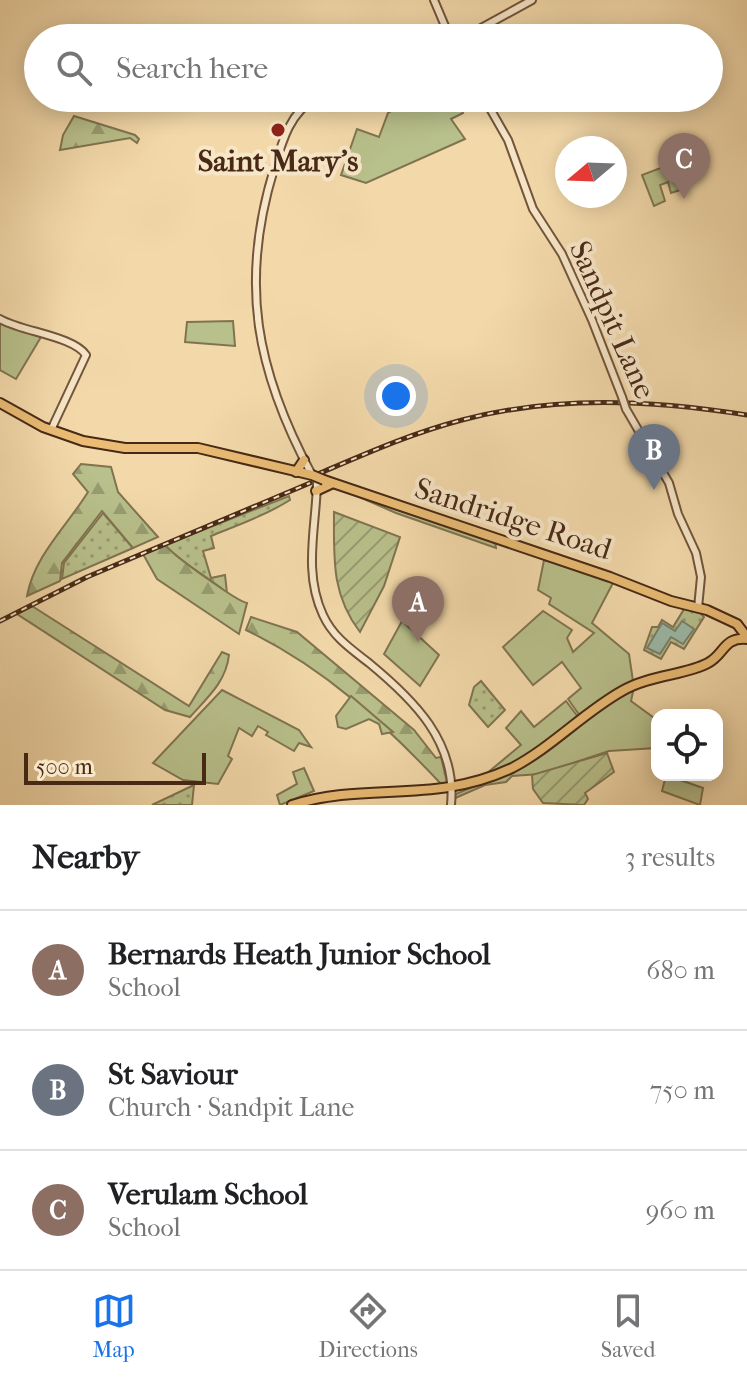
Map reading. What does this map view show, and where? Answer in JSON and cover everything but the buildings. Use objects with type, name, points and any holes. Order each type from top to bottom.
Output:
[{"type":"main road","name":"Sandridge Road","points":[[0,403],[51,430],[83,441],[125,448],[198,448],[336,483],[605,575],[667,600],[698,608],[745,635]]},
{"type":"main road","points":[[296,472],[304,460]]},
{"type":"main road","points":[[292,805],[315,799],[452,791],[510,770],[536,755],[622,691],[662,675],[707,664],[726,643],[745,635]]},
{"type":"street","points":[[434,0],[444,24]]},
{"type":"street","points":[[488,24],[532,0]]},
{"type":"street","points":[[300,112],[292,119],[262,207],[253,271],[257,313],[268,365],[304,460],[315,480],[311,570],[322,613],[344,644],[387,678],[428,719],[441,745],[452,791],[451,805]]},
{"type":"street","name":"Sandpit Lane","points":[[492,112],[508,140],[533,209],[577,287],[626,409],[669,483],[678,514],[696,553],[701,577],[698,608]]},
{"type":"street","points":[[0,319],[50,338],[72,342],[86,355],[51,430]]},
{"type":"green space","points":[[462,112],[451,119],[465,139],[366,183],[341,175],[357,129],[379,137],[388,113]]},
{"type":"green space","points":[[74,116],[135,135],[139,139],[137,143],[130,138],[60,150],[63,135]]},
{"type":"green space","points":[[671,164],[680,190],[671,193],[668,182],[660,185],[665,201],[654,206],[642,175]]},
{"type":"green space","points":[[233,321],[235,346],[185,342],[187,322]]},
{"type":"green space","points":[[0,322],[41,337],[16,379],[0,370]]},
{"type":"green space","points":[[81,464],[111,467],[118,492],[158,537],[133,548],[102,511],[62,563],[60,581],[27,596],[44,554],[88,492],[73,474]]},
{"type":"green space","points":[[341,489],[495,542],[496,548],[396,513]]},
{"type":"green space","points":[[289,496],[290,500],[252,520],[211,536],[214,548],[203,551],[211,578],[225,575],[227,593],[165,545]]},
{"type":"green space","points":[[334,512],[400,537],[384,586],[360,632],[339,589]]},
{"type":"green space","points":[[103,513],[133,548],[62,579],[64,563]]},
{"type":"green space","points":[[165,545],[206,578],[247,603],[239,634],[157,579],[143,554]]},
{"type":"green space","points":[[544,560],[614,581],[592,623],[629,654],[633,681],[580,716],[568,699],[581,688],[562,662],[533,685],[503,647],[543,611],[572,630],[567,638],[573,652],[594,633],[549,604],[551,598],[538,590]]},
{"type":"green space","points":[[32,606],[189,706],[222,652],[229,655],[227,665],[215,689],[190,717],[165,710],[17,614]]},
{"type":"green space","points":[[686,606],[697,609],[704,617],[684,649],[671,642],[661,659],[644,650],[652,627],[658,627],[662,620],[673,627]]},
{"type":"green space","points":[[251,617],[297,632],[414,730],[436,758],[441,757],[447,782],[442,785],[375,718],[327,679],[246,630]]},
{"type":"green space","points":[[402,621],[439,655],[420,686],[384,654]]},
{"type":"green space","points":[[481,681],[505,710],[488,727],[469,705],[474,687]]},
{"type":"green space","points":[[634,687],[631,701],[651,716],[651,748],[609,751],[540,774],[512,776],[506,782],[485,785],[453,799],[456,794],[510,771]]},
{"type":"green space","points":[[222,690],[299,730],[311,747],[299,743],[294,751],[266,735],[268,732],[258,726],[252,736],[239,728],[228,756],[232,759],[218,784],[183,780],[153,763]]},
{"type":"green space","points":[[351,696],[393,732],[382,734],[379,724],[369,719],[346,729],[338,727],[336,716]]},
{"type":"green space","points":[[566,701],[578,717],[531,756],[480,779],[521,745],[506,728],[521,711],[534,727]]},
{"type":"green space","points":[[607,753],[614,772],[585,793],[588,799],[584,805],[543,803],[533,789],[532,775]]},
{"type":"green space","points":[[304,768],[314,791],[280,805],[277,795],[297,784],[293,772]]},
{"type":"green space","points":[[664,781],[683,781],[703,788],[700,805],[662,791]]},
{"type":"green space","points":[[194,785],[192,805],[152,805]]},
{"type":"shaded area","points":[[682,621],[694,629],[683,644],[671,637],[660,654],[647,648],[662,623],[675,631]]},
{"type":"railway","points":[[318,474],[443,425],[533,407],[569,403],[640,403],[747,415]]},
{"type":"railway","points":[[0,621],[87,577],[310,483]]},
{"type":"place","name":"Saint Mary's","points":[[278,130]]},
{"type":"place","name":"Verulam School","points":[[684,199]]},
{"type":"place","name":"St Saviour","points":[[654,490]]},
{"type":"place","name":"Bernards Heath Junior School","points":[[418,642]]}]
